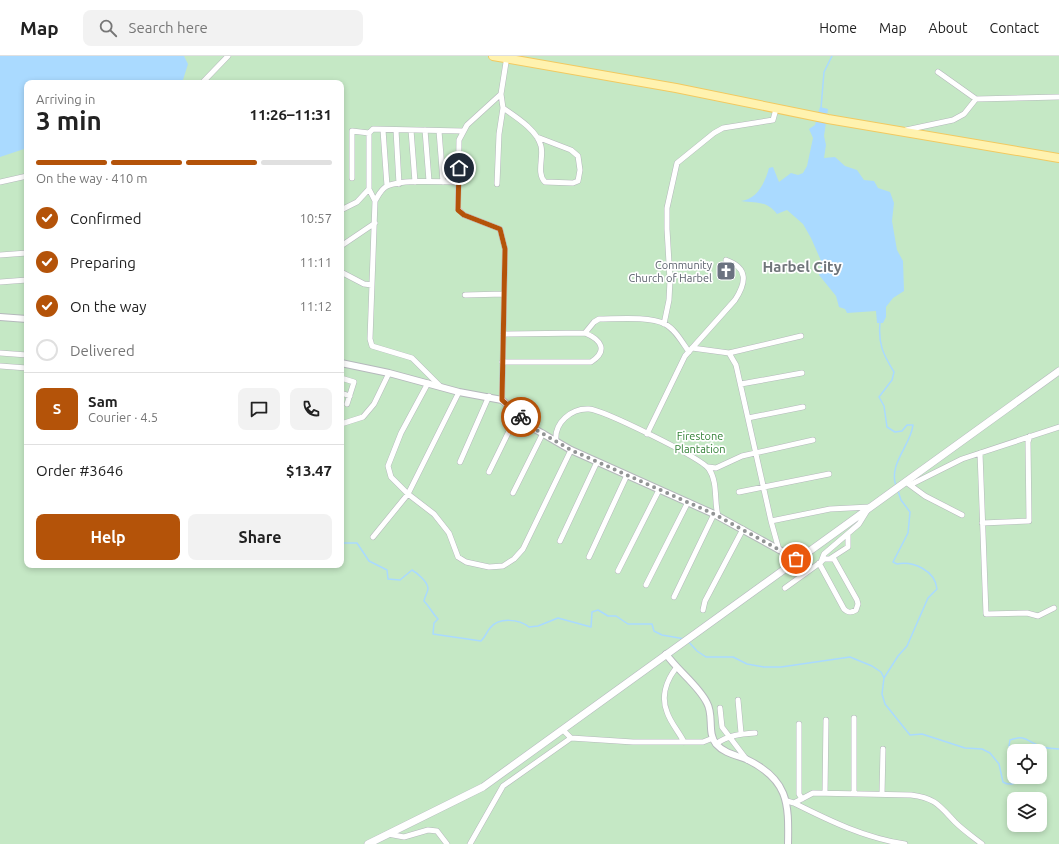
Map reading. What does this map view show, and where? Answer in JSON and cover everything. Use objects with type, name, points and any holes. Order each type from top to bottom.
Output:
[{"type":"main road","points":[[492,56],[506,57],[676,88],[776,109],[900,132],[1059,158]]},
{"type":"main road","points":[[368,844],[483,787],[796,559],[898,488],[907,484],[1059,371]]},
{"type":"street","points":[[205,80],[228,56]]},
{"type":"street","points":[[497,184],[499,134],[503,108],[501,94],[506,57]]},
{"type":"street","points":[[938,72],[976,99],[1059,97]]},
{"type":"street","points":[[501,94],[462,131],[459,140],[458,210],[464,215],[500,229],[505,249],[502,400]]},
{"type":"street","points":[[900,132],[953,120],[964,114],[976,99]]},
{"type":"street","points":[[503,108],[537,137],[571,150],[578,156],[580,170],[578,181],[572,183],[545,182],[542,179],[541,146],[537,137]]},
{"type":"street","points":[[664,324],[669,300],[670,280],[667,208],[677,163],[714,133],[723,128],[774,120],[776,109]]},
{"type":"street","points":[[376,201],[369,189],[369,133],[373,129],[462,131]]},
{"type":"street","points":[[383,130],[387,186]]},
{"type":"street","points":[[396,130],[399,184]]},
{"type":"street","points":[[411,130],[415,182]]},
{"type":"street","points":[[425,130],[429,181]]},
{"type":"street","points":[[352,178],[352,131],[369,133]]},
{"type":"street","points":[[439,131],[443,182]]},
{"type":"street","points":[[0,182],[24,177]]},
{"type":"street","points":[[441,387],[412,358],[372,346],[370,339],[376,201],[381,191],[387,186],[429,181],[459,182]]},
{"type":"street","points":[[344,208],[357,202],[369,189]]},
{"type":"street","points":[[344,244],[375,223]]},
{"type":"street","points":[[0,255],[24,253]]},
{"type":"street","points":[[647,434],[685,356],[698,339],[735,300],[741,291],[743,282],[742,272],[734,263],[726,260]]},
{"type":"street","points":[[344,274],[364,284],[372,284]]},
{"type":"street","points":[[0,282],[24,280]]},
{"type":"street","points":[[466,295],[504,294]]},
{"type":"street","points":[[0,316],[24,318]]},
{"type":"street","points":[[585,333],[594,322],[600,318],[650,320],[664,324],[674,331],[691,350],[729,353],[801,336]]},
{"type":"street","points":[[502,362],[591,362],[597,358],[600,353],[601,346],[594,336],[585,333],[503,334]]},
{"type":"street","points":[[0,353],[24,355]]},
{"type":"street","points":[[729,353],[736,365],[741,384],[763,488],[779,550]]},
{"type":"street","points":[[344,364],[389,373],[459,392],[489,396],[502,400],[520,417],[543,434],[571,450],[716,515],[796,559]]},
{"type":"street","points":[[0,366],[24,368]]},
{"type":"street","points":[[344,423],[362,416],[374,404],[389,373]]},
{"type":"street","points":[[741,384],[802,374]]},
{"type":"street","points":[[344,379],[354,382],[347,404]]},
{"type":"street","points":[[428,383],[401,433],[388,466],[391,477],[408,494],[434,514],[449,533],[458,557],[466,562],[489,567],[503,566],[514,559],[523,548],[571,450]]},
{"type":"street","points":[[373,537],[408,494],[459,392]]},
{"type":"street","points":[[344,394],[350,396]]},
{"type":"street","points":[[460,462],[489,396]]},
{"type":"street","points":[[748,418],[803,407]]},
{"type":"street","points":[[556,441],[555,433],[560,423],[570,414],[580,410],[590,409],[694,457],[708,467],[712,473],[714,483],[716,515],[674,598]]},
{"type":"street","points":[[489,472],[514,423],[520,417]]},
{"type":"street","points":[[907,484],[980,453],[1059,427]]},
{"type":"street","points":[[514,493],[543,434]]},
{"type":"street","points":[[982,523],[1029,521],[1028,442],[1030,436]]},
{"type":"street","points":[[708,467],[716,468],[742,456],[813,440]]},
{"type":"street","points":[[980,453],[986,614],[1027,613],[1038,616],[1054,608]]},
{"type":"street","points":[[560,541],[597,462]]},
{"type":"street","points":[[739,492],[829,474]]},
{"type":"street","points":[[589,557],[628,475]]},
{"type":"street","points":[[907,484],[925,496],[962,515]]},
{"type":"street","points":[[618,571],[659,490]]},
{"type":"street","points":[[646,585],[688,502]]},
{"type":"street","points":[[771,521],[830,509],[870,507]]},
{"type":"street","points":[[820,563],[824,554],[859,524],[870,507]]},
{"type":"street","points":[[703,610],[705,601],[743,529]]},
{"type":"street","points":[[785,588],[824,559],[831,558],[848,547],[848,534]]},
{"type":"street","points":[[820,563],[844,609],[847,612],[852,613],[856,610],[858,604],[834,559],[831,558]]},
{"type":"street","points":[[789,565],[806,573]]},
{"type":"street","points":[[666,654],[676,668],[706,700],[711,713],[714,741],[724,751],[747,760],[772,776],[782,789],[787,801],[788,844]]},
{"type":"street","points":[[676,668],[666,686],[666,705],[667,712],[684,742]]},
{"type":"street","points":[[738,700],[741,734]]},
{"type":"street","points":[[720,708],[722,727],[728,737],[747,760]]},
{"type":"street","points":[[854,718],[854,794]]},
{"type":"street","points":[[825,793],[826,720]]},
{"type":"street","points":[[799,724],[799,794],[802,799]]},
{"type":"street","points":[[562,730],[571,738],[633,742],[702,742],[714,741],[741,734],[755,733]]},
{"type":"street","points":[[470,844],[503,786],[571,738]]},
{"type":"street","points":[[882,794],[883,749]]},
{"type":"street","points":[[794,803],[813,793],[923,796],[937,802],[955,822],[982,844]]},
{"type":"street","points":[[787,801],[845,828],[902,844]]},
{"type":"street","points":[[388,834],[404,837],[428,830],[437,831],[447,844]]},
{"type":"green space","name":"Firestone Plantation","points":[[0,56],[1059,56],[1059,844],[0,844]]},
{"type":"water","points":[[0,56],[184,56],[188,64],[183,80],[24,80],[24,149],[0,157]]},
{"type":"water","points":[[820,107],[828,109],[824,136],[826,145],[824,158],[835,157],[845,166],[857,170],[864,180],[874,181],[878,188],[890,192],[894,203],[892,221],[897,250],[903,261],[904,291],[893,298],[886,307],[886,317],[883,323],[877,323],[876,311],[847,313],[845,309],[839,307],[836,296],[819,275],[822,263],[811,238],[803,224],[787,210],[777,214],[765,205],[741,201],[752,197],[760,189],[769,168],[773,167],[779,182],[791,173],[798,175],[803,173],[807,166],[813,138],[809,129],[815,125]]},
{"type":"waterway","points":[[821,108],[824,72],[832,56]]},
{"type":"waterway","points":[[880,323],[882,349],[894,372],[892,380],[879,397],[884,406],[887,427],[895,432],[902,431],[907,425],[913,425],[908,440],[897,462],[894,478],[896,486]]},
{"type":"waterway","points":[[898,491],[901,500],[910,512],[908,533],[893,562],[897,564],[910,564],[922,568],[932,577],[937,589],[928,598],[907,646],[898,656],[884,678],[882,694],[885,704],[910,735],[922,734],[965,748],[982,749],[990,753],[999,764],[1003,782],[1007,783]]},
{"type":"waterway","points":[[344,543],[357,543],[369,561],[387,570],[388,579],[400,580],[412,570],[422,578],[428,588],[424,601],[438,619],[434,623],[433,634],[481,641],[494,624],[509,620],[520,622],[529,627],[538,626],[558,618],[591,627],[592,612],[598,610],[608,616],[616,616],[628,624],[652,624],[654,631],[662,635],[685,639]]},
{"type":"waterway","points":[[688,641],[697,651],[706,657],[733,657],[747,664],[764,667],[781,667],[850,657],[872,666],[881,672],[884,678]]},
{"type":"waterway","points":[[1009,744],[1010,740],[1015,738],[1023,738],[1036,744]]},
{"type":"waterway","points":[[1047,748],[1059,749]]},
{"type":"way so far","points":[[521,417],[533,428],[571,450],[714,514],[796,559]]},
{"type":"place","name":"Community Church of Harbel","points":[[726,271]]},
{"type":"district","name":"Harbel City","points":[[802,266]]},
{"type":"route","points":[[459,168],[458,210],[464,215],[500,229],[505,249],[502,400],[521,417]]}]
